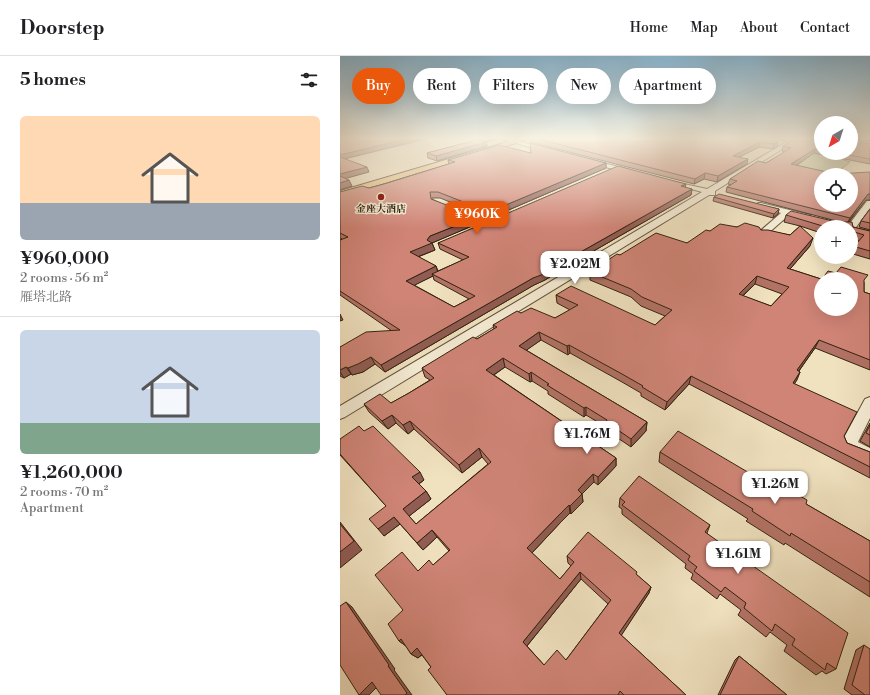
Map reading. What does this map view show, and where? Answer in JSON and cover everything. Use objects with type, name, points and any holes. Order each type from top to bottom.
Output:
[{"type":"main road","points":[[340,191],[421,168]]},
{"type":"main road","points":[[340,194],[426,168]]},
{"type":"street","points":[[604,174],[618,168],[643,175]]},
{"type":"street","points":[[340,414],[749,168]]},
{"type":"street","points":[[657,179],[722,195]]},
{"type":"street","points":[[751,203],[816,220]]},
{"type":"street","points":[[858,221],[870,203]]},
{"type":"street","points":[[450,207],[494,221],[477,229]]},
{"type":"street","points":[[762,234],[787,212]]},
{"type":"street","points":[[870,403],[848,445],[870,456]]},
{"type":"green space","points":[[791,168],[843,168],[814,168],[814,174],[789,169]]},
{"type":"building","points":[[340,168],[364,168],[340,174]]},
{"type":"building","points":[[436,168],[594,168],[489,212],[438,192],[430,192],[431,199],[478,217],[430,236],[427,240],[432,243],[410,252],[436,266],[406,281],[454,307],[475,296],[432,274],[469,257],[438,243],[614,168],[625,168],[686,184],[681,186],[692,189],[570,258],[571,260],[555,269],[552,268],[544,274],[533,278],[381,365],[371,357],[358,364],[340,370],[340,347],[366,332],[400,330],[340,291],[340,240],[348,237],[340,233],[340,192],[362,186],[369,188]]},
{"type":"building","points":[[651,168],[732,168],[718,176],[705,173],[695,179]]},
{"type":"building","points":[[747,168],[814,169],[814,209],[727,187],[737,181],[730,179]]},
{"type":"building","points":[[870,172],[870,194],[868,194],[858,207],[858,173]]},
{"type":"building","points":[[340,176],[349,180],[340,183]]},
{"type":"building","points":[[719,194],[779,209],[774,214],[714,197]]},
{"type":"building","points":[[870,209],[870,223],[861,221]]},
{"type":"building","points":[[791,211],[829,220],[814,220],[814,223],[786,215]]},
{"type":"building","points":[[826,212],[854,212],[850,218]]},
{"type":"building","points":[[745,223],[759,227],[761,230],[790,235],[800,226],[813,238],[787,268],[814,277],[814,316],[858,316],[858,272],[868,275],[864,280],[864,292],[870,294],[870,360],[819,340],[797,370],[800,372],[793,383],[857,412],[844,436],[847,443],[870,452],[870,467],[691,376],[667,402],[642,387],[643,386],[569,345],[567,346],[539,332],[519,346],[647,422],[631,439],[606,422],[607,420],[586,407],[584,408],[547,385],[549,384],[531,372],[529,374],[503,358],[486,370],[616,458],[598,477],[593,474],[578,490],[582,494],[570,506],[569,505],[527,548],[560,579],[574,562],[567,556],[588,532],[637,572],[636,574],[651,587],[619,633],[686,695],[624,695],[620,691],[618,695],[447,695],[428,670],[431,667],[417,648],[411,654],[401,639],[399,641],[388,624],[403,610],[375,575],[402,552],[418,571],[429,560],[433,565],[450,550],[432,530],[417,543],[394,517],[378,529],[369,519],[386,506],[340,454],[340,439],[359,426],[364,431],[373,426],[420,472],[412,477],[426,491],[403,509],[416,524],[491,462],[479,448],[459,465],[410,421],[403,425],[392,415],[382,421],[364,404],[380,394],[391,403],[434,378],[422,368],[473,337],[477,339],[497,327],[493,325],[517,311],[521,313],[531,308],[555,318],[578,305],[556,295],[571,286],[655,325],[672,310],[642,297],[631,289],[590,272],[617,254],[620,255],[656,233],[687,243],[706,230],[710,231],[720,224],[737,227]],"holes":[[[757,276],[789,287],[771,306],[739,294]],[[580,572],[611,600],[566,660],[557,650],[544,665],[523,642]]]},
{"type":"building","points":[[858,228],[870,231],[870,251],[858,248],[858,242],[864,235],[858,233]]},
{"type":"building","points":[[841,267],[858,272],[837,272]]},
{"type":"building","points":[[870,425],[870,435],[866,433]]},
{"type":"building","points":[[678,431],[768,484],[770,479],[807,500],[806,504],[870,541],[870,582],[791,533],[790,536],[752,511],[753,509],[660,452]]},
{"type":"building","points":[[639,476],[710,525],[705,532],[848,633],[836,669],[827,663],[825,670],[792,645],[795,639],[775,624],[772,631],[744,608],[746,603],[725,587],[721,592],[694,571],[697,567],[688,560],[690,556],[622,505],[625,502],[620,498]]},
{"type":"building","points":[[340,524],[354,541],[340,552]]},
{"type":"building","points":[[346,602],[407,693],[405,695],[381,695],[372,682],[359,695],[340,665],[340,606]]},
{"type":"building","points":[[864,645],[870,649],[870,695],[865,695],[852,685]]},
{"type":"building","points":[[739,656],[787,695],[720,695]]},
{"type":"place","name":"金座大酒店","points":[[381,197]]}]
